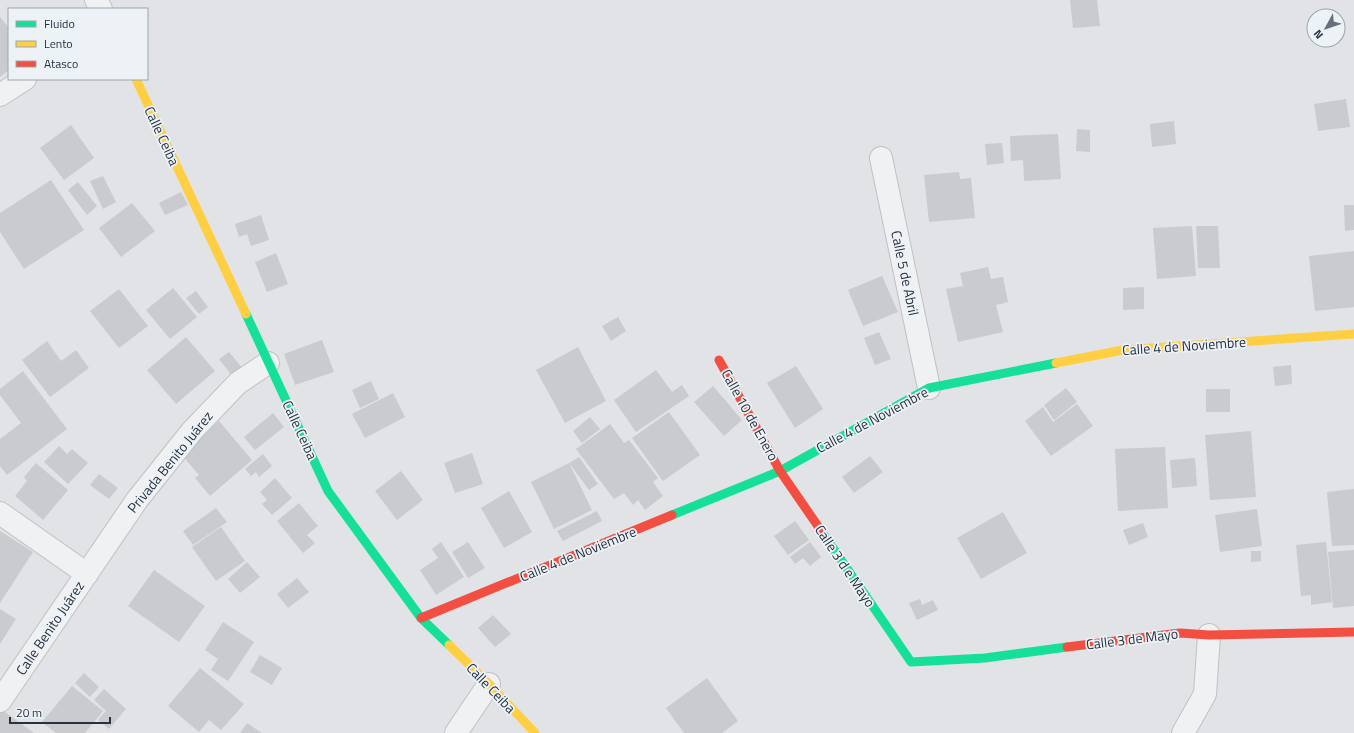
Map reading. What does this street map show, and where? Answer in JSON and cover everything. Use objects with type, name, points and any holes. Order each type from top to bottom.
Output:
[{"type":"street","points":[[0,95],[23,80]]},
{"type":"street","name":"Calle Ceiba","points":[[136,80],[328,491],[421,618],[489,684],[535,733]]},
{"type":"street","name":"Calle 5 de Abril","points":[[881,158],[929,388]]},
{"type":"street","name":"Calle 4 de Noviembre","points":[[421,618],[780,471],[929,388],[1123,350],[1354,334]]},
{"type":"street","name":"Calle 10 de Enero","points":[[719,360],[780,471]]},
{"type":"street","name":"Privada Benito Juárez","points":[[87,574],[137,500],[192,431],[238,383],[268,363]]},
{"type":"street","name":"Calle 3 d e Mayo","points":[[780,471],[911,662]]},
{"type":"street","points":[[0,513],[87,574]]},
{"type":"street","name":"Calle Benito Juárez","points":[[0,701],[87,574]]},
{"type":"street","name":"Calle 3 de Mayo","points":[[911,662],[985,658],[1180,632],[1208,635],[1354,632]]},
{"type":"street","points":[[1183,733],[1205,694],[1208,635]]},
{"type":"street","points":[[456,733],[489,684]]},
{"type":"building","points":[[1070,0],[1097,0],[1100,26],[1073,28]]},
{"type":"building","points":[[0,17],[8,27],[8,71],[0,77]]},
{"type":"building","points":[[1346,99],[1350,127],[1318,131],[1314,104]]},
{"type":"building","points":[[1174,121],[1176,144],[1152,147],[1150,124]]},
{"type":"building","points":[[71,125],[94,158],[64,180],[40,148]]},
{"type":"building","points":[[1077,129],[1090,130],[1090,152],[1076,151]]},
{"type":"building","points":[[1058,134],[1061,179],[1024,181],[1023,160],[1011,161],[1010,136]]},
{"type":"building","points":[[1002,143],[1004,163],[987,165],[985,144]]},
{"type":"building","points":[[959,172],[960,179],[971,178],[975,218],[929,222],[924,175]]},
{"type":"building","points":[[103,176],[116,202],[103,209],[90,181]]},
{"type":"building","points":[[51,180],[84,230],[24,269],[0,232],[0,213]]},
{"type":"building","points":[[78,182],[97,206],[87,215],[68,190]]},
{"type":"building","points":[[181,192],[188,205],[165,215],[159,203]]},
{"type":"building","points":[[132,203],[155,231],[121,257],[99,228]]},
{"type":"building","points":[[1344,205],[1354,205],[1354,230],[1345,231]]},
{"type":"building","points":[[261,215],[269,240],[251,246],[247,234],[239,237],[235,224]]},
{"type":"building","points":[[1192,226],[1196,276],[1157,279],[1153,228]]},
{"type":"building","points":[[1196,226],[1218,226],[1220,268],[1198,268]]},
{"type":"building","points":[[1354,251],[1354,307],[1315,311],[1309,256]]},
{"type":"building","points":[[276,253],[288,284],[267,292],[255,262]]},
{"type":"building","points":[[988,267],[991,279],[1003,277],[1008,302],[996,305],[1003,332],[958,342],[946,289],[963,286],[960,273]]},
{"type":"building","points":[[882,276],[898,312],[863,326],[848,290]]},
{"type":"building","points":[[1144,287],[1144,309],[1123,310],[1123,288]]},
{"type":"building","points":[[173,288],[197,317],[170,339],[146,310]]},
{"type":"building","points":[[119,289],[148,326],[119,348],[90,311]]},
{"type":"building","points":[[196,291],[208,307],[199,314],[186,298]]},
{"type":"building","points":[[618,317],[626,331],[611,341],[602,326]]},
{"type":"building","points":[[879,332],[891,359],[875,365],[864,338]]},
{"type":"building","points":[[186,337],[215,371],[176,404],[147,370]]},
{"type":"building","points":[[322,340],[334,372],[295,385],[284,354]]},
{"type":"building","points":[[47,341],[61,361],[76,350],[89,368],[50,397],[22,360]]},
{"type":"building","points":[[578,347],[606,401],[565,423],[536,370]]},
{"type":"building","points":[[229,352],[243,369],[233,377],[219,359]]},
{"type":"building","points":[[1291,365],[1292,384],[1275,386],[1273,367]]},
{"type":"building","points":[[796,366],[823,409],[795,428],[767,383]]},
{"type":"building","points":[[656,370],[672,392],[682,385],[689,396],[636,432],[614,400]]},
{"type":"building","points":[[23,371],[67,429],[7,475],[0,466],[0,439],[21,423],[0,395],[0,389]]},
{"type":"building","points":[[371,381],[379,399],[360,408],[352,390]]},
{"type":"building","points":[[713,386],[742,420],[724,436],[694,402]]},
{"type":"building","points":[[1066,388],[1077,402],[1054,420],[1044,405]]},
{"type":"building","points":[[1206,389],[1230,389],[1230,412],[1206,412]]},
{"type":"building","points":[[393,393],[405,417],[365,438],[352,414]]},
{"type":"building","points":[[1077,404],[1093,426],[1051,456],[1025,421],[1043,407],[1053,422]]},
{"type":"building","points":[[669,412],[700,455],[663,481],[632,438]]},
{"type":"building","points":[[273,413],[284,427],[255,450],[244,437]]},
{"type":"building","points":[[590,417],[600,429],[582,443],[573,431]]},
{"type":"building","points":[[219,421],[252,460],[210,496],[195,478],[199,475],[181,454]]},
{"type":"building","points":[[610,424],[624,443],[629,440],[658,478],[653,482],[663,496],[645,510],[638,500],[633,505],[624,493],[614,499],[576,449]]},
{"type":"building","points":[[1251,431],[1256,497],[1210,500],[1205,435]]},
{"type":"building","points":[[59,446],[67,454],[72,449],[88,463],[68,484],[44,462]]},
{"type":"building","points":[[1165,447],[1168,508],[1118,511],[1115,449]]},
{"type":"building","points":[[472,453],[483,484],[455,493],[444,463]]},
{"type":"building","points":[[263,454],[272,466],[259,477],[256,472],[251,476],[245,469]]},
{"type":"building","points":[[870,456],[883,472],[854,493],[842,477]]},
{"type":"building","points":[[579,457],[598,484],[589,490],[569,463]]},
{"type":"building","points":[[1195,458],[1197,486],[1172,488],[1170,460]]},
{"type":"building","points":[[36,463],[68,490],[43,520],[15,496],[27,481],[24,477]]},
{"type":"building","points":[[569,463],[592,510],[554,529],[531,482]]},
{"type":"building","points":[[401,471],[423,500],[397,520],[375,491]]},
{"type":"building","points":[[99,474],[118,488],[109,499],[90,485]]},
{"type":"building","points":[[275,478],[292,498],[272,515],[262,504],[267,500],[260,492]]},
{"type":"building","points":[[1354,489],[1354,545],[1332,546],[1327,492]]},
{"type":"building","points":[[509,491],[532,532],[504,548],[481,508]]},
{"type":"building","points":[[299,503],[318,526],[307,535],[315,543],[303,553],[277,521]]},
{"type":"building","points":[[216,508],[227,522],[193,545],[183,531]]},
{"type":"building","points":[[1257,509],[1262,546],[1220,552],[1215,515]]},
{"type":"building","points":[[597,511],[602,521],[563,541],[557,531]]},
{"type":"building","points":[[1003,512],[1027,553],[981,579],[957,538]]},
{"type":"building","points":[[795,521],[809,540],[788,555],[774,536]]},
{"type":"building","points":[[1143,523],[1148,537],[1129,545],[1123,530]]},
{"type":"building","points":[[221,527],[245,561],[216,581],[192,547]]},
{"type":"building","points":[[0,531],[33,552],[0,603]]},
{"type":"building","points":[[441,542],[464,577],[436,595],[420,570],[438,558],[432,549]]},
{"type":"building","points":[[468,542],[485,568],[468,578],[452,552]]},
{"type":"building","points":[[810,542],[821,557],[810,566],[803,558],[795,564],[790,557]]},
{"type":"building","points":[[1326,542],[1332,602],[1311,605],[1311,595],[1301,596],[1296,545]]},
{"type":"building","points":[[1354,550],[1354,606],[1333,608],[1328,552]]},
{"type":"building","points":[[1251,551],[1261,551],[1261,561],[1251,562]]},
{"type":"building","points":[[247,562],[260,577],[240,593],[228,579]]},
{"type":"building","points":[[154,570],[205,606],[179,642],[128,606]]},
{"type":"building","points":[[297,578],[309,592],[288,608],[277,594]]},
{"type":"building","points":[[920,599],[922,605],[933,600],[938,610],[917,620],[909,603]]},
{"type":"building","points":[[0,609],[16,619],[0,644]]},
{"type":"building","points":[[493,615],[511,634],[495,647],[478,628]]},
{"type":"building","points":[[223,622],[254,642],[228,681],[211,670],[218,659],[205,650]]},
{"type":"building","points":[[260,655],[282,668],[272,685],[250,672]]},
{"type":"building","points":[[200,668],[244,704],[221,730],[209,720],[199,732],[168,706]]},
{"type":"building","points":[[84,673],[99,687],[90,697],[75,683]]},
{"type":"building","points":[[707,678],[738,721],[722,733],[684,733],[666,708]]},
{"type":"building","points":[[72,686],[103,711],[85,733],[56,733],[42,722]]},
{"type":"building","points":[[104,689],[126,709],[109,729],[98,720],[106,711],[94,700]]},
{"type":"building","points":[[2,710],[34,733],[0,733],[0,713]]},
{"type":"building","points":[[247,723],[262,733],[240,733]]},
{"type":"traffic: fast","points":[[246,314],[328,491],[421,618],[449,645]]},
{"type":"traffic: fast","points":[[672,515],[780,471],[929,388],[1056,363]]},
{"type":"traffic: fast","points":[[822,532],[911,662],[985,658],[1067,647]]},
{"type":"traffic: slow","points":[[136,80],[246,314]]},
{"type":"traffic: slow","points":[[1056,363],[1123,350],[1354,334]]},
{"type":"traffic: slow","points":[[449,645],[489,684],[535,733]]},
{"type":"traffic: jam","points":[[719,360],[780,471],[822,532]]},
{"type":"traffic: jam","points":[[421,618],[672,515]]},
{"type":"traffic: jam","points":[[1067,647],[1180,633],[1209,635],[1354,632]]}]
